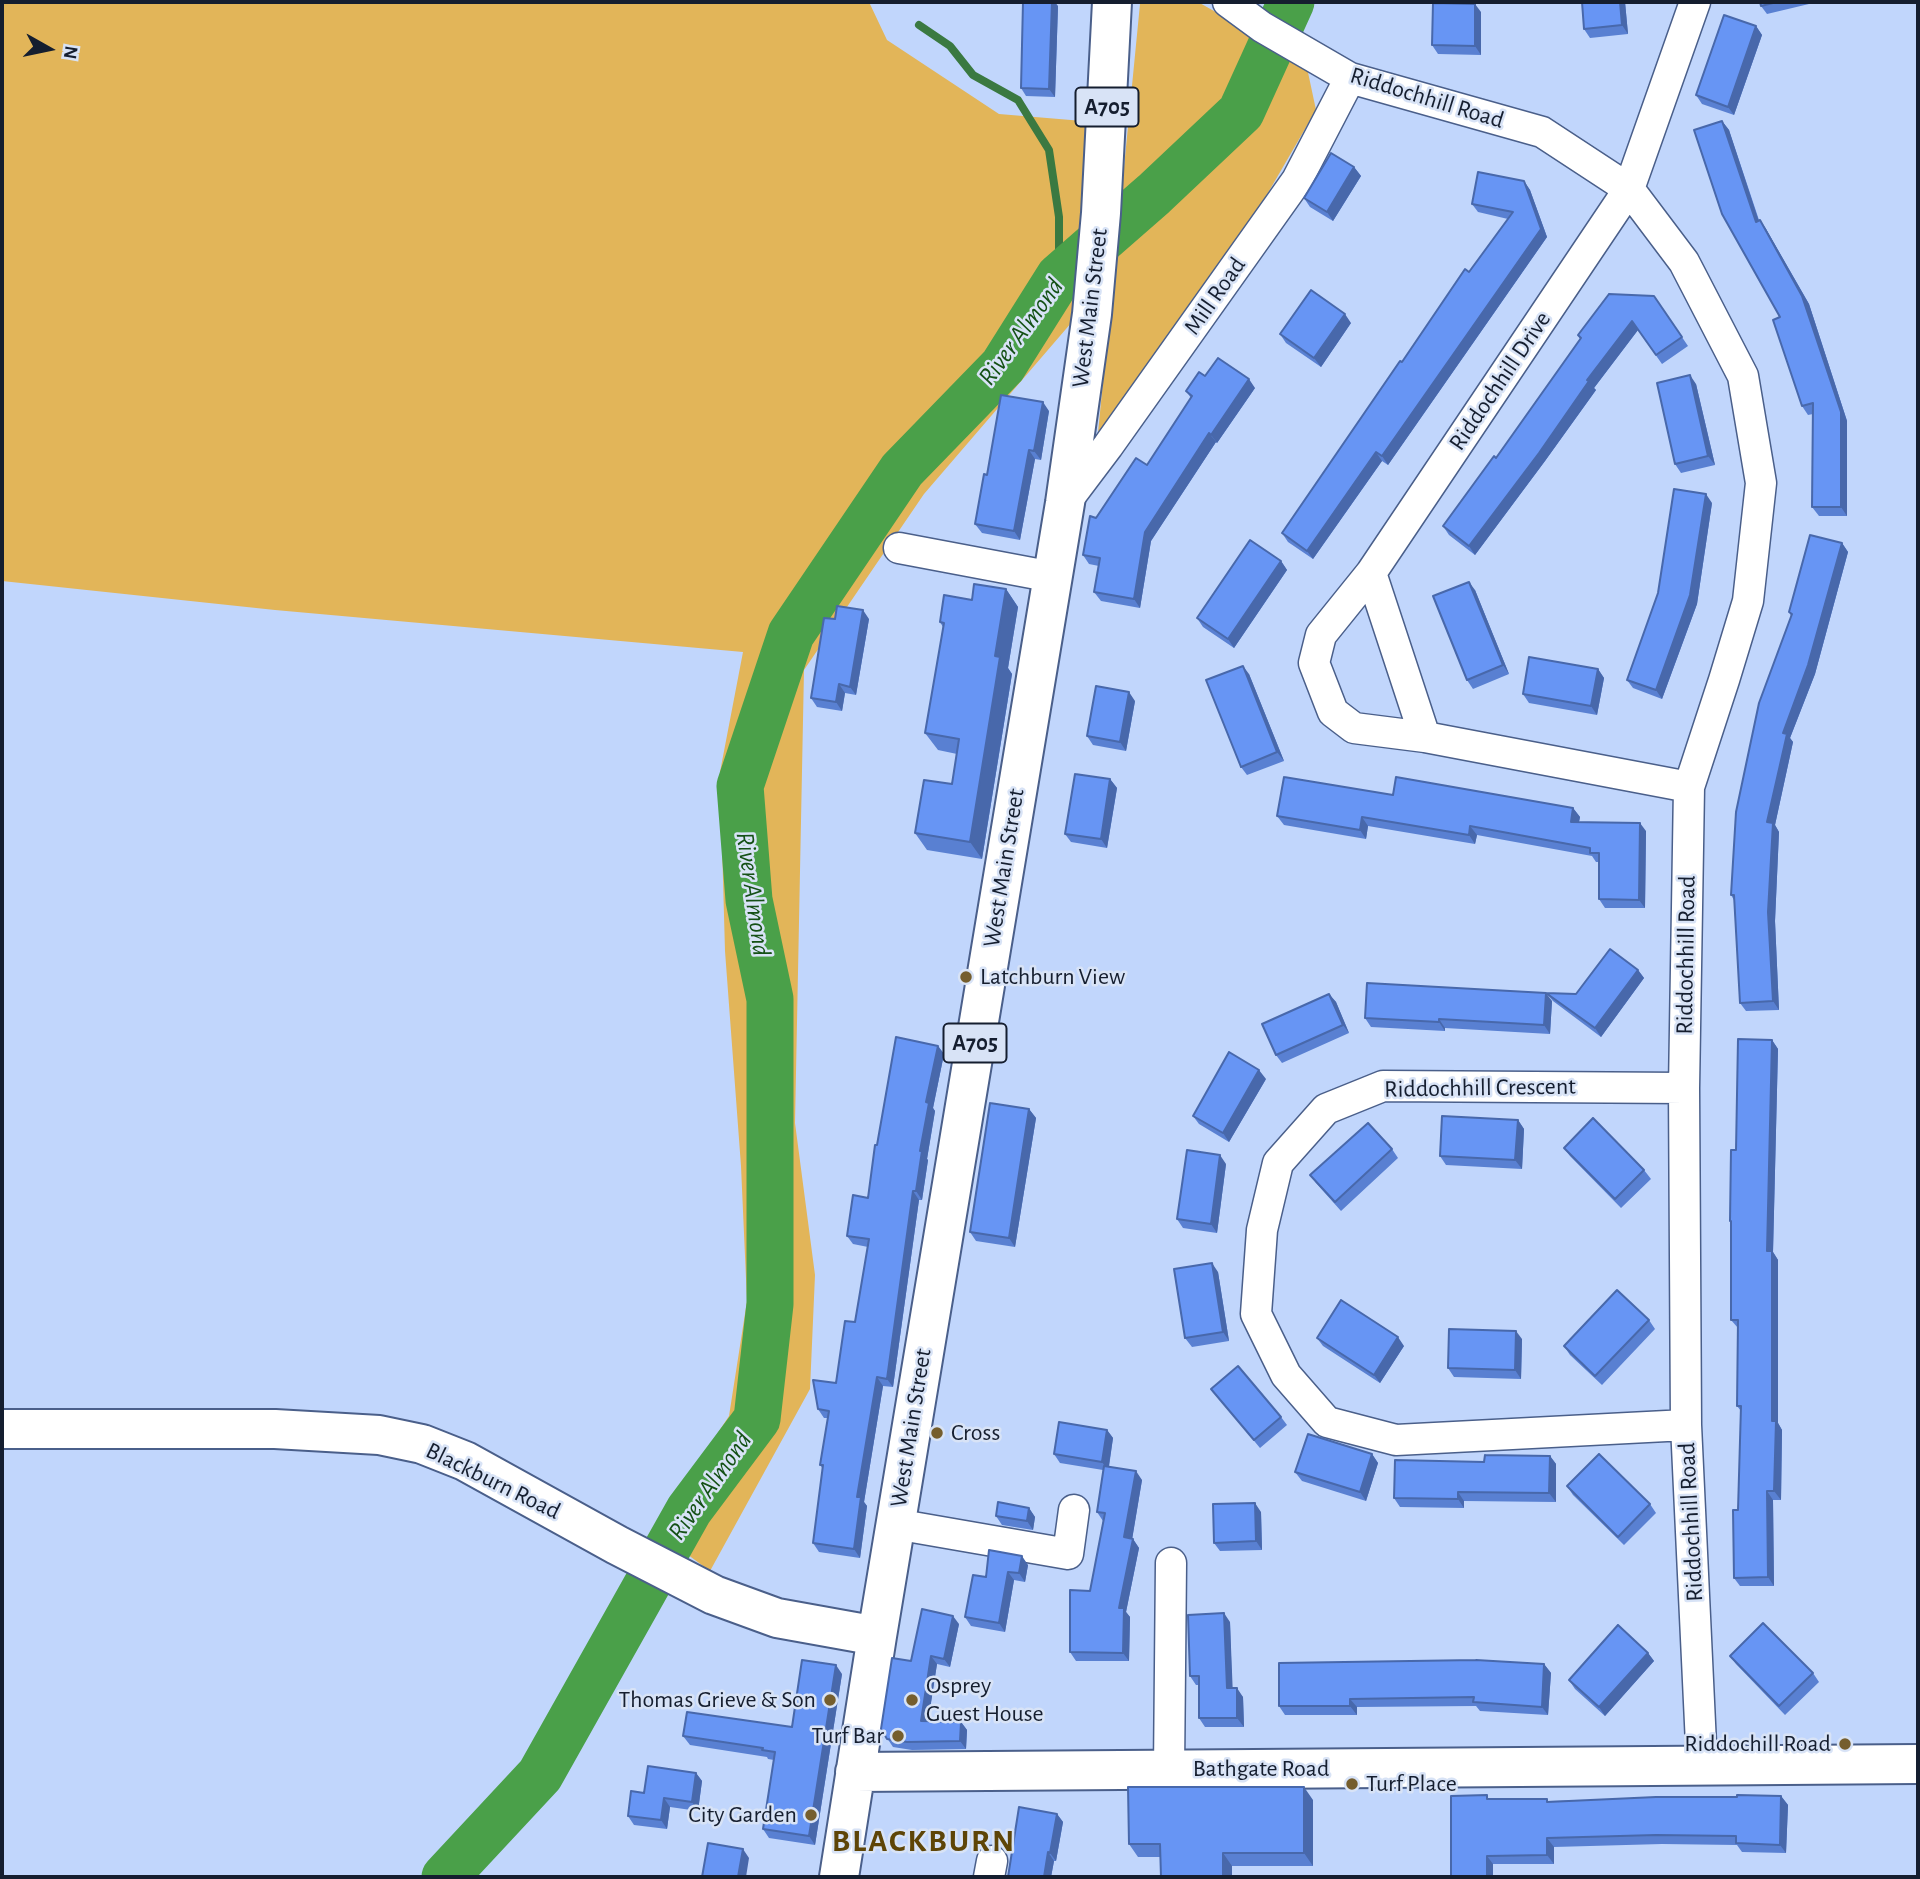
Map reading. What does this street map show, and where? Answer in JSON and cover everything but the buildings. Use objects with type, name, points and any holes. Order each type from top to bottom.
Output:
[{"type":"main road","name":"West Main Street","points":[[855,1772],[1065,503],[1092,314],[1101,213],[1112,2]]},
{"type":"main road","name":"Blackburn Road","points":[[2,1429],[275,1429],[379,1435],[422,1444],[465,1461],[714,1595],[777,1618],[877,1636]]},
{"type":"main road","name":"Bathgate Road","points":[[855,1772],[1918,1764]]},
{"type":"main road","name":"A705","points":[[838,1877],[855,1772]]},
{"type":"street","name":"Riddochhill Road","points":[[1228,2],[1262,27],[1350,78],[1542,132],[1629,188],[1684,262],[1743,376],[1761,483],[1748,601],[1689,787],[1684,1088],[1686,1425],[1702,1766]]},
{"type":"street","points":[[1629,188],[1695,2]]},
{"type":"street","name":"Mill Road","points":[[1065,503],[1297,180],[1350,78]]},
{"type":"street","name":"Riddochhill Drive","points":[[1629,188],[1371,573],[1321,635],[1314,663],[1333,712],[1354,728],[1425,737],[1689,787]]},
{"type":"street","points":[[899,548],[1053,577]]},
{"type":"street","points":[[1371,573],[1425,737]]},
{"type":"street","name":"Riddochhill Crescent","points":[[1684,1088],[1383,1086],[1326,1109],[1278,1163],[1262,1230],[1256,1314],[1286,1375],[1327,1422],[1396,1440],[1686,1425]]},
{"type":"street","points":[[895,1524],[1068,1554],[1074,1510]]},
{"type":"street","points":[[1169,1770],[1171,1563]]},
{"type":"shaded area","points":[[2,2],[869,2],[887,40],[999,114],[1095,122],[1078,315],[924,494],[804,670],[795,1123],[815,1275],[810,1389],[710,1571],[654,1530],[729,1416],[747,1301],[741,1166],[725,951],[720,772],[743,652],[275,610],[2,581]]},
{"type":"shaded area","points":[[1198,2],[1306,63],[1316,110],[1243,236],[1097,443],[1140,4]]},
{"type":"waterway","name":"River Almond","points":[[445,1877],[540,1775],[689,1510],[757,1419],[770,1304],[770,999],[749,900],[740,786],[791,634],[902,470],[1003,366],[1059,277],[1154,194],[1241,112],[1291,2]]},
{"type":"waterway","points":[[919,25],[950,46],[973,75],[1018,100],[1049,150],[1059,217],[1059,277]]},
{"type":"place","name":"Latchburn View","points":[[966,977]]},
{"type":"place","name":"Cross","points":[[937,1433]]},
{"type":"place","name":"Thomas Grieve & Son","points":[[830,1700]]},
{"type":"place","name":"Osprey Guest House","points":[[912,1700]]},
{"type":"place","name":"Turf Bar","points":[[898,1736]]},
{"type":"place","name":"Riddochill Road","points":[[1845,1744]]},
{"type":"place","name":"Turf Place","points":[[1352,1784]]},
{"type":"place","name":"City Garden","points":[[811,1815]]},
{"type":"district","name":"BLACKBURN","points":[[924,1841]]}]
